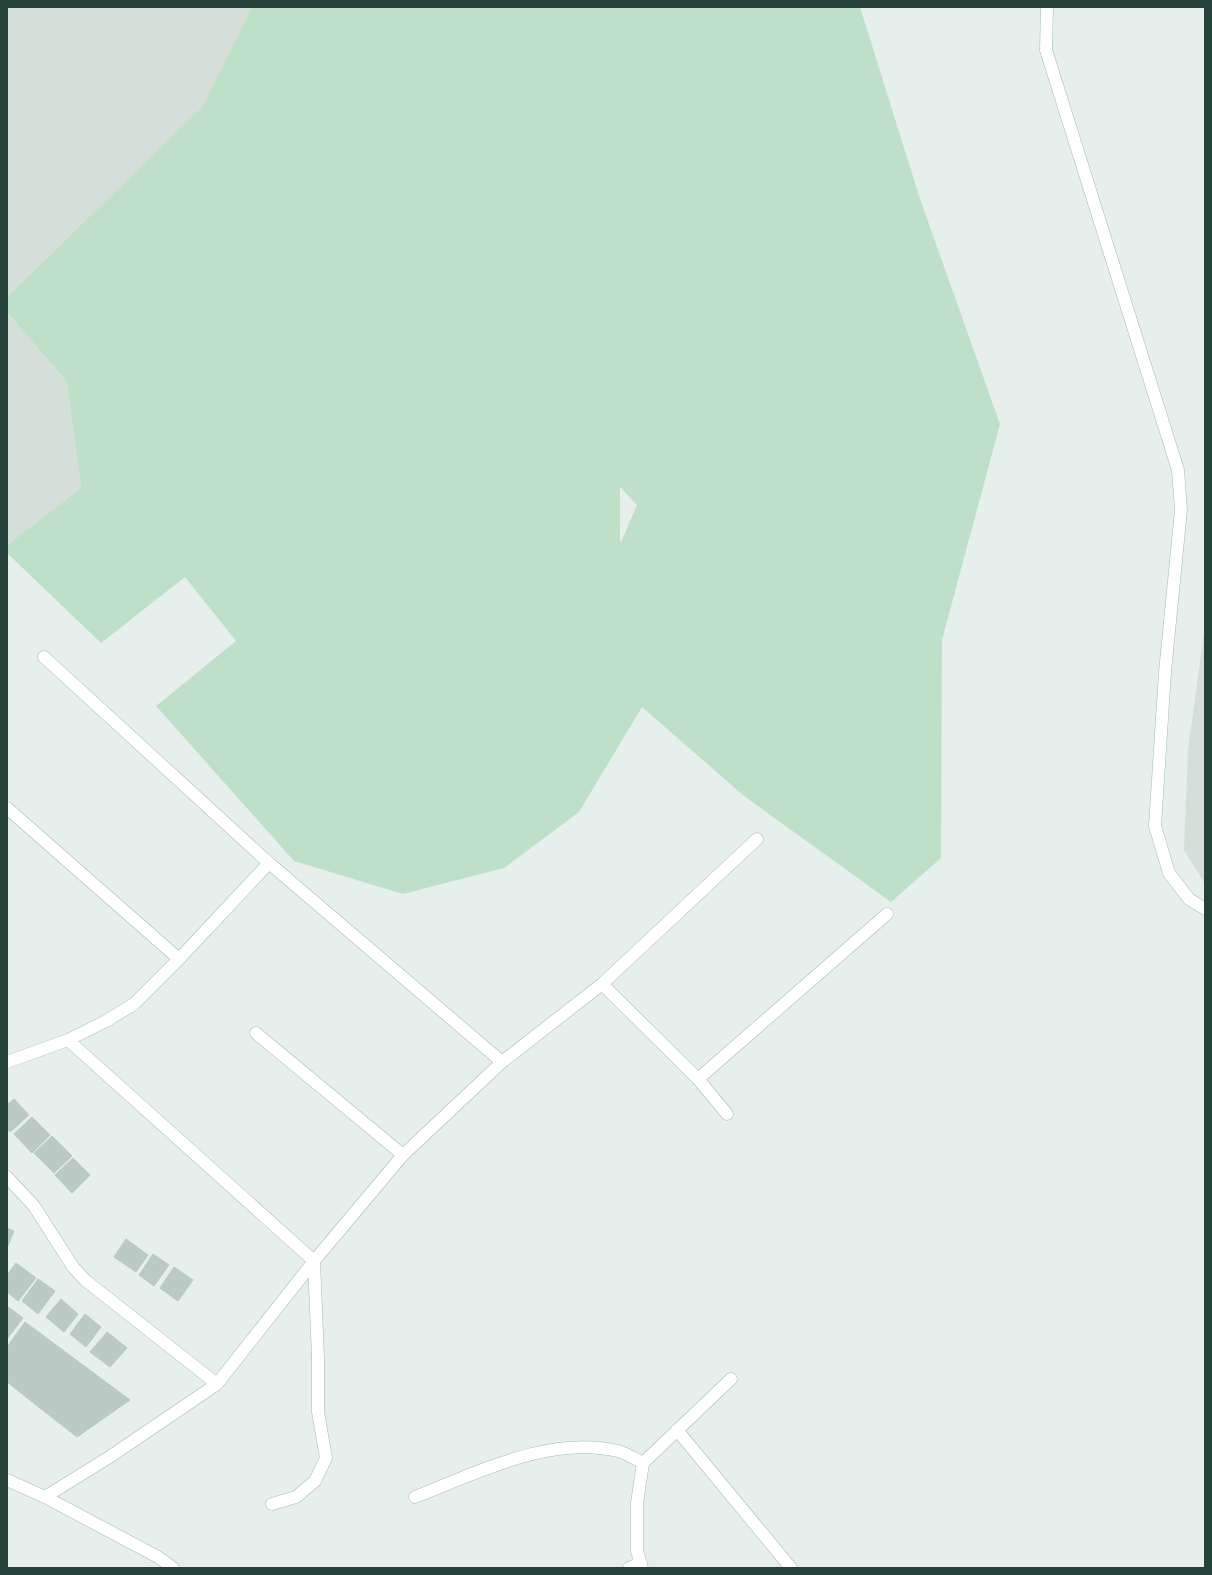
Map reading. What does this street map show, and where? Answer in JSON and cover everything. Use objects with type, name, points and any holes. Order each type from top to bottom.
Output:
[{"type":"street","points":[[1047,7],[1046,50],[1178,470],[1181,510],[1165,672],[1155,826],[1169,873],[1190,899],[1205,909]]},
{"type":"street","points":[[44,657],[269,863],[502,1062]]},
{"type":"street","points":[[7,808],[179,959]]},
{"type":"street","points":[[45,1497],[111,1456],[217,1384],[314,1261],[403,1155],[502,1062],[602,984],[757,839]]},
{"type":"street","points":[[7,1062],[68,1040],[106,1021],[134,1004],[179,959],[269,863]]},
{"type":"street","points":[[698,1079],[887,914]]},
{"type":"street","points":[[602,984],[698,1079],[727,1114]]},
{"type":"street","points":[[256,1033],[403,1155]]},
{"type":"street","points":[[68,1040],[314,1261],[318,1358],[318,1412],[326,1458],[315,1481],[296,1497],[272,1504]]},
{"type":"street","points":[[7,1177],[34,1206],[73,1267],[85,1280],[217,1384]]},
{"type":"street","points":[[629,1568],[642,1565],[637,1551],[637,1503],[643,1463],[731,1380]]},
{"type":"street","points":[[677,1430],[791,1568]]},
{"type":"street","points":[[415,1497],[498,1465],[531,1455],[568,1448],[598,1448],[620,1452],[643,1463]]},
{"type":"street","points":[[7,1480],[45,1497],[158,1557],[173,1568]]},
{"type":"shaded area","points":[[7,7],[252,7],[202,107],[7,297]]},
{"type":"shaded area","points":[[7,312],[67,382],[81,488],[7,545]]},
{"type":"shaded area","points":[[1205,625],[1205,884],[1184,850],[1188,750]]},
{"type":"green space","points":[[252,7],[860,7],[920,199],[1000,424],[942,640],[941,858],[891,902],[744,796],[642,707],[579,812],[504,868],[403,894],[294,861],[156,706],[236,641],[185,577],[101,643],[7,553],[7,545],[81,488],[67,382],[7,312],[7,297],[202,107]],"holes":[[[620,487],[637,505],[621,542],[620,542]]]},
{"type":"building","points":[[14,1099],[29,1115],[10,1132],[7,1129],[7,1105]]},
{"type":"building","points":[[32,1117],[50,1135],[32,1153],[14,1134]]},
{"type":"building","points":[[52,1136],[72,1156],[54,1173],[34,1153]]},
{"type":"building","points":[[73,1158],[90,1175],[72,1193],[55,1175]]},
{"type":"building","points":[[7,1228],[14,1231],[7,1248]]},
{"type":"building","points":[[126,1239],[148,1255],[136,1272],[114,1257]]},
{"type":"building","points":[[153,1254],[169,1265],[154,1286],[139,1275]]},
{"type":"building","points":[[16,1263],[36,1278],[18,1301],[7,1292],[7,1275]]},
{"type":"building","points":[[174,1267],[193,1280],[178,1301],[160,1288]]},
{"type":"building","points":[[38,1279],[55,1291],[38,1314],[22,1301]]},
{"type":"building","points":[[61,1299],[78,1314],[64,1332],[46,1317]]},
{"type":"building","points":[[7,1306],[23,1318],[7,1339]]},
{"type":"building","points":[[85,1314],[101,1327],[86,1347],[70,1334]]},
{"type":"building","points":[[25,1322],[130,1400],[77,1437],[7,1382],[7,1347]]},
{"type":"building","points":[[107,1332],[127,1348],[110,1367],[90,1352]]}]
